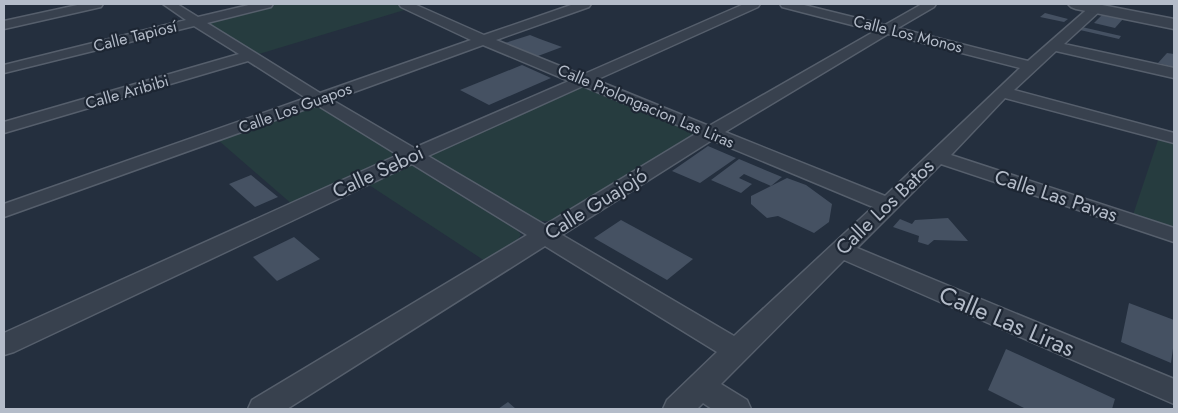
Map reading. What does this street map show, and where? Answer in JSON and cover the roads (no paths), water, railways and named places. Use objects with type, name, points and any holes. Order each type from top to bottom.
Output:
[{"type":"street","points":[[4,25],[97,4]]},
{"type":"street","points":[[169,4],[320,100],[736,350]]},
{"type":"street","name":"Calle Tapiosí","points":[[4,69],[267,4]]},
{"type":"street","name":"Calle Los Guapos","points":[[4,211],[585,4]]},
{"type":"street","name":"Calle Seboi","points":[[4,345],[413,156],[754,4]]},
{"type":"street","name":"Calle Los Monos","points":[[786,4],[1030,66]]},
{"type":"street","name":"Calle Guajojó","points":[[263,409],[710,133],[930,4]]},
{"type":"street","name":"Calle Prolongacion Las Liras","points":[[413,5],[483,40],[888,205]]},
{"type":"street","points":[[1095,5],[1174,17]]},
{"type":"street","points":[[1095,5],[1174,24]]},
{"type":"street","name":"Calle Los Batos","points":[[678,409],[736,350],[938,157],[1002,92],[1095,5]]},
{"type":"street","points":[[1052,46],[1174,74]]},
{"type":"street","name":"Calle Aribibi","points":[[4,128],[249,56]]},
{"type":"street","points":[[1002,92],[1174,138]]},
{"type":"street","name":"Calle Las Pavas","points":[[938,157],[1174,235]]},
{"type":"street","name":"Calle Las Liras","points":[[841,250],[1174,392]]},
{"type":"street","points":[[700,386],[736,409]]}]
